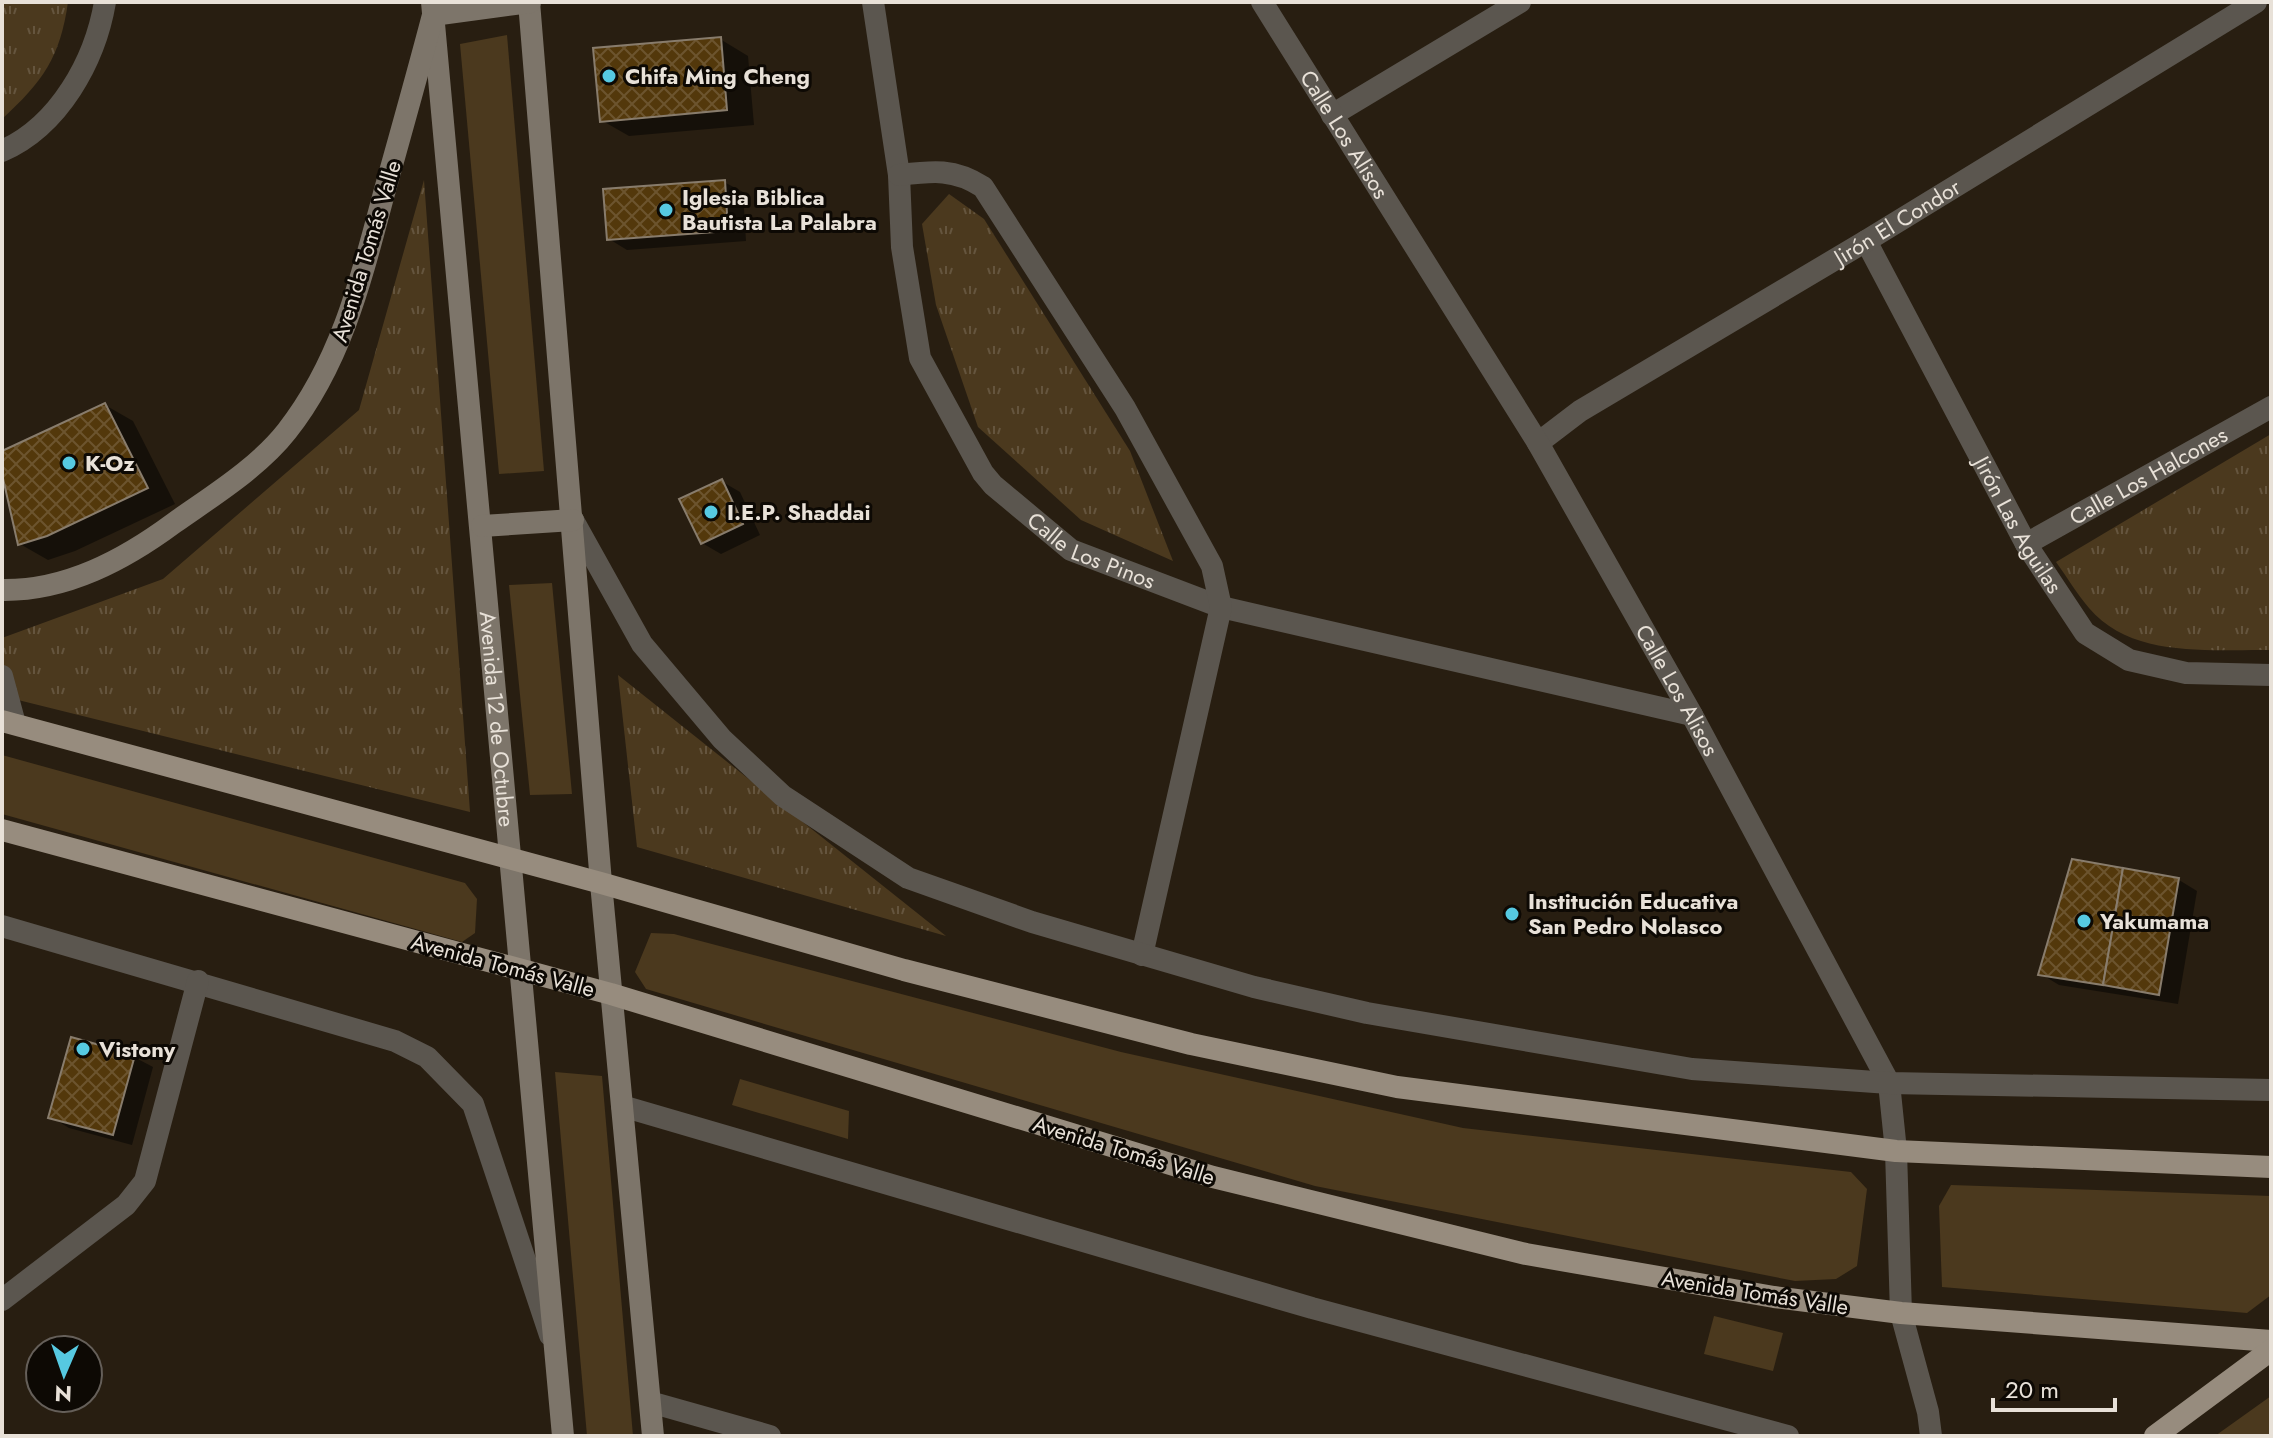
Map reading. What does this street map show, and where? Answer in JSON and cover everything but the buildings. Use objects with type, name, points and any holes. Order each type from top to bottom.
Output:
[{"type":"main road","points":[[433,9],[529,2],[601,883],[653,1436]]},
{"type":"main road","name":"Avenida 12 de Octubre","points":[[433,9],[563,1436]]},
{"type":"main road","name":"Avenida Tomás Valle","points":[[2,590],[19,590],[90,575],[161,533],[230,483],[286,433],[329,367],[358,289],[433,9]]},
{"type":"main road","points":[[482,526],[573,520]]},
{"type":"main road","points":[[8,722],[601,883],[904,970],[1176,1040],[1383,1084],[1544,1108],[1896,1151],[2271,1167]]},
{"type":"main road","name":"Avenida Tomás Valle","points":[[2,830],[611,994],[1213,1177],[1526,1254],[1774,1297],[1901,1313],[2271,1341]]},
{"type":"main road","points":[[2155,1436],[2271,1350]]},
{"type":"street","points":[[2,151],[16,145],[55,112],[84,68],[105,2]]},
{"type":"street","name":"Calle Los Pinos","points":[[873,2],[899,175],[902,247],[920,358],[983,473],[1071,550],[1221,607],[1692,715]]},
{"type":"street","name":"Calle Los Alisos","points":[[1262,2],[1538,443],[1692,715],[1889,1083],[1896,1151],[1901,1313],[1931,1436]]},
{"type":"street","points":[[1332,115],[1520,2]]},
{"type":"street","name":"Jirón El Condor","points":[[1538,443],[1580,411],[1866,241],[2256,2]]},
{"type":"street","points":[[899,175],[943,170],[965,175],[983,187],[1125,408],[1212,566],[1221,607],[1142,955]]},
{"type":"street","name":"Jirón Las Aguilas","points":[[1866,241],[2026,544],[2085,633],[2129,660],[2186,673],[2271,675]]},
{"type":"street","name":"Calle Los Halcones","points":[[2026,544],[2271,407]]},
{"type":"street","points":[[573,520],[642,644],[722,739],[783,796],[908,878],[1142,955],[1254,987],[1476,1035],[1692,1069],[1889,1083],[2271,1090]]},
{"type":"street","points":[[2,676],[8,722]]},
{"type":"street","points":[[2,926],[395,1041],[427,1057],[473,1104],[554,1347]]},
{"type":"street","points":[[2,1300],[126,1205],[145,1181],[198,981]]},
{"type":"street","points":[[622,1106],[1312,1308],[1788,1436]]},
{"type":"street","points":[[650,1402],[770,1436]]},
{"type":"green space","points":[[2,2],[68,2],[60,39],[47,67],[28,93],[2,119]]},
{"type":"green space","points":[[507,35],[544,471],[499,474],[460,44]]},
{"type":"green space","points":[[424,180],[470,812],[2,696],[2,638],[163,579],[359,410]]},
{"type":"green space","points":[[949,194],[984,219],[1130,451],[1173,561],[1081,520],[978,427],[936,305],[922,224]]},
{"type":"green space","points":[[2271,434],[2271,650],[2198,650],[2150,643],[2127,636],[2089,608],[2056,562]]},
{"type":"green space","points":[[552,583],[572,794],[530,795],[509,585]]},
{"type":"green space","points":[[618,675],[946,936],[637,847]]},
{"type":"green space","points":[[2,755],[465,883],[477,899],[475,933],[462,942],[2,814]]},
{"type":"green space","points":[[651,933],[674,934],[1121,1052],[1463,1128],[1851,1172],[1867,1189],[1857,1266],[1836,1279],[1795,1281],[1315,1186],[646,989],[635,972]]},
{"type":"green space","points":[[555,1072],[602,1076],[633,1436],[587,1436]]},
{"type":"green space","points":[[740,1079],[849,1111],[848,1139],[732,1105]]},
{"type":"green space","points":[[1951,1185],[2271,1196],[2271,1295],[2247,1313],[1942,1287],[1939,1206]]},
{"type":"green space","points":[[1714,1316],[1783,1333],[1773,1371],[1704,1354]]},
{"type":"green space","points":[[2271,1396],[2271,1436],[2215,1436]]},
{"type":"place","name":"Chifa Ming Cheng","points":[[609,76]]},
{"type":"place","name":"Iglesia Biblica Bautista La Palabra","points":[[666,210]]},
{"type":"place","name":"K-Oz","points":[[69,463]]},
{"type":"place","name":"I.E.P. Shaddai","points":[[711,512]]},
{"type":"place","name":"Institución Educativa San Pedro Nolasco","points":[[1512,914]]},
{"type":"place","name":"Yakumama","points":[[2084,921]]},
{"type":"place","name":"Vistony","points":[[83,1049]]}]
